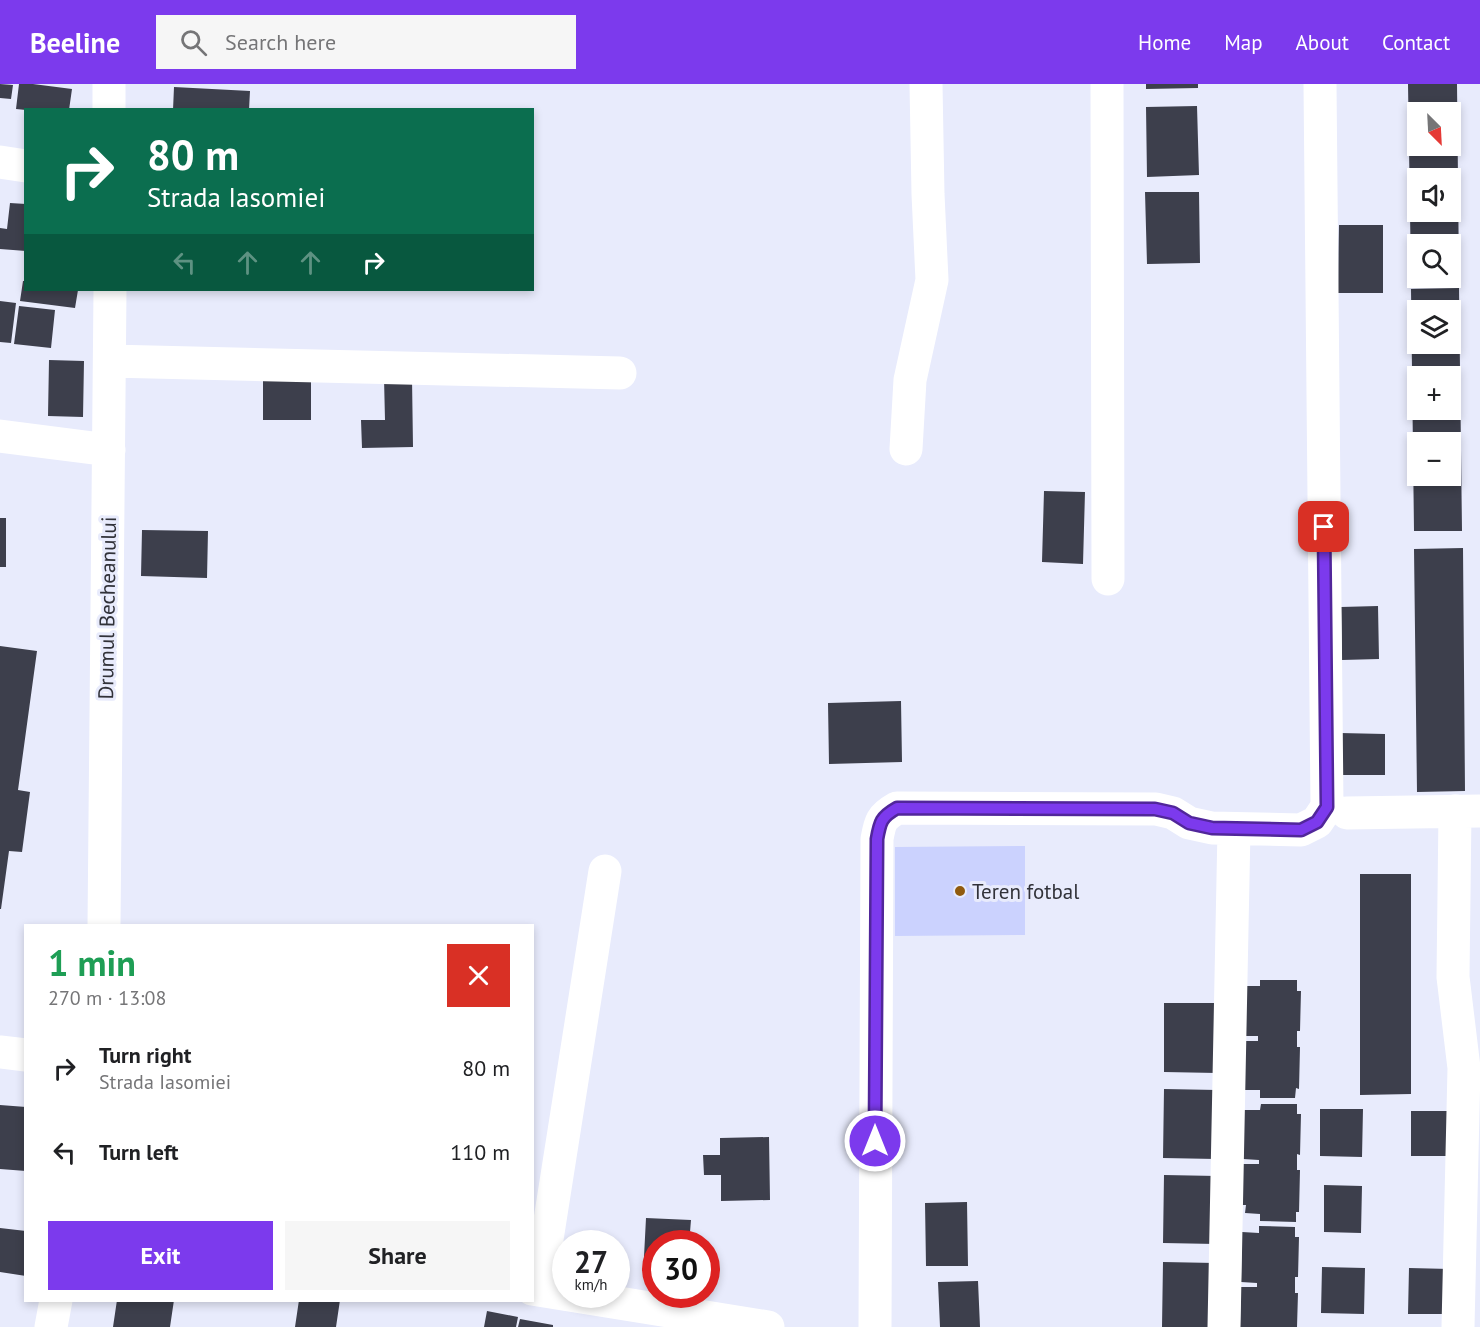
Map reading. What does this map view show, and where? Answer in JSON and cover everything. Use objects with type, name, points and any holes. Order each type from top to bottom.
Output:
[{"type":"street","points":[[109,108],[110,84]]},
{"type":"street","points":[[906,84],[906,218]]},
{"type":"street","points":[[906,448],[910,380],[932,280],[926,84]]},
{"type":"street","points":[[1107,84],[1108,579]]},
{"type":"street","points":[[1320,84],[1337,810]]},
{"type":"street","points":[[0,162],[24,166]]},
{"type":"street","name":"Drumul Becheanului","points":[[105,924],[110,291]]},
{"type":"street","points":[[110,361],[620,373]]},
{"type":"street","points":[[0,436],[109,450]]},
{"type":"street","points":[[875,1327],[877,839],[879,824],[886,814],[897,808],[1155,809],[1173,813],[1189,823],[1212,828],[1301,830],[1337,810],[1467,811],[1453,977],[1464,1068],[1458,1327]]},
{"type":"street","points":[[1224,1327],[1234,829]]},
{"type":"street","points":[[605,871],[536,1290],[768,1327]]},
{"type":"street","points":[[0,1052],[24,1055]]},
{"type":"street","points":[[51,1327],[56,1302]]},
{"type":"shaded area","name":"Teren fotbal","points":[[1025,846],[1025,935],[895,936],[895,847]]},
{"type":"building","points":[[0,84],[13,85],[11,99],[0,98]]},
{"type":"building","points":[[19,84],[72,89],[69,108],[16,109]]},
{"type":"building","points":[[1146,84],[1198,84],[1198,88],[1146,89]]},
{"type":"building","points":[[1408,84],[1457,84],[1457,102],[1408,102]]},
{"type":"building","points":[[174,87],[250,91],[249,108],[173,108]]},
{"type":"building","points":[[1197,106],[1199,175],[1147,177],[1146,107]]},
{"type":"building","points":[[1409,156],[1458,156],[1458,168],[1409,168]]},
{"type":"building","points":[[1145,192],[1199,192],[1200,263],[1147,264]]},
{"type":"building","points":[[10,203],[24,204],[24,251],[0,249],[0,228],[7,229]]},
{"type":"building","points":[[1410,222],[1458,222],[1459,234],[1410,234]]},
{"type":"building","points":[[1339,225],[1383,225],[1383,293],[1338,293]]},
{"type":"building","points":[[23,281],[24,291],[78,291],[75,308],[20,301]]},
{"type":"building","points":[[1459,288],[1459,300],[1411,300],[1411,289]]},
{"type":"building","points":[[0,301],[16,303],[11,343],[0,342]]},
{"type":"building","points":[[19,306],[55,310],[51,348],[14,344]]},
{"type":"building","points":[[1412,354],[1460,354],[1460,366],[1412,366]]},
{"type":"building","points":[[49,360],[84,361],[83,417],[48,416]]},
{"type":"building","points":[[263,374],[311,374],[311,420],[263,420]]},
{"type":"building","points":[[384,378],[412,378],[413,447],[362,448],[361,420],[385,420]]},
{"type":"building","points":[[1413,420],[1461,420],[1461,432],[1413,432]]},
{"type":"building","points":[[1461,450],[1462,531],[1414,531],[1413,486],[1461,486]]},
{"type":"building","points":[[1044,491],[1085,492],[1083,564],[1042,562]]},
{"type":"building","points":[[0,518],[6,518],[6,567],[0,567]]},
{"type":"building","points":[[142,530],[208,531],[207,578],[141,576]]},
{"type":"building","points":[[1463,548],[1465,791],[1417,792],[1414,549]]},
{"type":"building","points":[[1378,606],[1379,659],[1342,660],[1341,607]]},
{"type":"building","points":[[0,646],[37,651],[18,790],[30,792],[22,852],[9,851],[1,909],[0,909]]},
{"type":"building","points":[[901,701],[902,762],[829,764],[828,703]]},
{"type":"building","points":[[1340,733],[1385,734],[1385,775],[1340,775]]},
{"type":"building","points":[[1360,874],[1411,874],[1411,1094],[1360,1095]]},
{"type":"building","points":[[1260,980],[1297,980],[1297,991],[1301,991],[1300,1031],[1297,1031],[1297,1047],[1300,1047],[1299,1089],[1296,1088],[1295,1098],[1260,1098],[1260,1090],[1245,1090],[1242,1041],[1258,1041],[1258,1036],[1242,1036],[1243,986],[1260,986]]},
{"type":"building","points":[[1164,1003],[1217,1003],[1217,1073],[1164,1072]]},
{"type":"building","points":[[1164,1089],[1217,1090],[1216,1159],[1163,1158]]},
{"type":"building","points":[[1261,1104],[1297,1104],[1297,1114],[1301,1114],[1300,1155],[1297,1154],[1297,1170],[1300,1170],[1299,1212],[1296,1212],[1296,1222],[1260,1221],[1260,1214],[1245,1213],[1246,1205],[1242,1205],[1242,1164],[1259,1164],[1259,1160],[1243,1159],[1244,1110],[1260,1110]]},
{"type":"building","points":[[0,1105],[24,1107],[24,1171],[0,1169]]},
{"type":"building","points":[[1320,1109],[1363,1109],[1362,1157],[1320,1156]]},
{"type":"building","points":[[1411,1111],[1451,1111],[1451,1156],[1411,1156]]},
{"type":"building","points":[[769,1137],[770,1200],[721,1201],[721,1175],[704,1175],[703,1155],[720,1155],[720,1138]]},
{"type":"building","points":[[1164,1175],[1217,1176],[1216,1244],[1163,1243]]},
{"type":"building","points":[[1324,1185],[1362,1186],[1361,1233],[1324,1232]]},
{"type":"building","points":[[967,1202],[968,1266],[926,1266],[925,1203]]},
{"type":"building","points":[[646,1218],[691,1220],[690,1230],[645,1230]]},
{"type":"building","points":[[1259,1226],[1295,1227],[1295,1237],[1299,1237],[1298,1277],[1295,1277],[1295,1293],[1298,1293],[1297,1327],[1240,1327],[1241,1287],[1257,1287],[1257,1283],[1241,1282],[1242,1232],[1259,1233]]},
{"type":"building","points":[[0,1228],[24,1231],[24,1276],[0,1272]]},
{"type":"building","points":[[1163,1262],[1215,1263],[1215,1327],[1162,1327]]},
{"type":"building","points":[[1322,1267],[1365,1268],[1364,1314],[1321,1313]]},
{"type":"building","points":[[1409,1268],[1450,1269],[1449,1314],[1408,1314]]},
{"type":"building","points":[[978,1281],[980,1327],[940,1327],[938,1282]]},
{"type":"building","points":[[117,1302],[174,1302],[170,1327],[113,1327]]},
{"type":"building","points":[[299,1302],[340,1302],[336,1327],[295,1327]]},
{"type":"building","points":[[487,1311],[518,1317],[516,1327],[484,1327]]},
{"type":"building","points":[[520,1319],[553,1325],[553,1327],[518,1327]]},
{"type":"place","name":"Teren fotbal","points":[[960,891]]},
{"type":"route","points":[[875,1141],[877,839],[879,824],[886,814],[897,808],[1155,809],[1173,813],[1189,823],[1212,828],[1301,830],[1317,822],[1327,807],[1324,527]]}]
